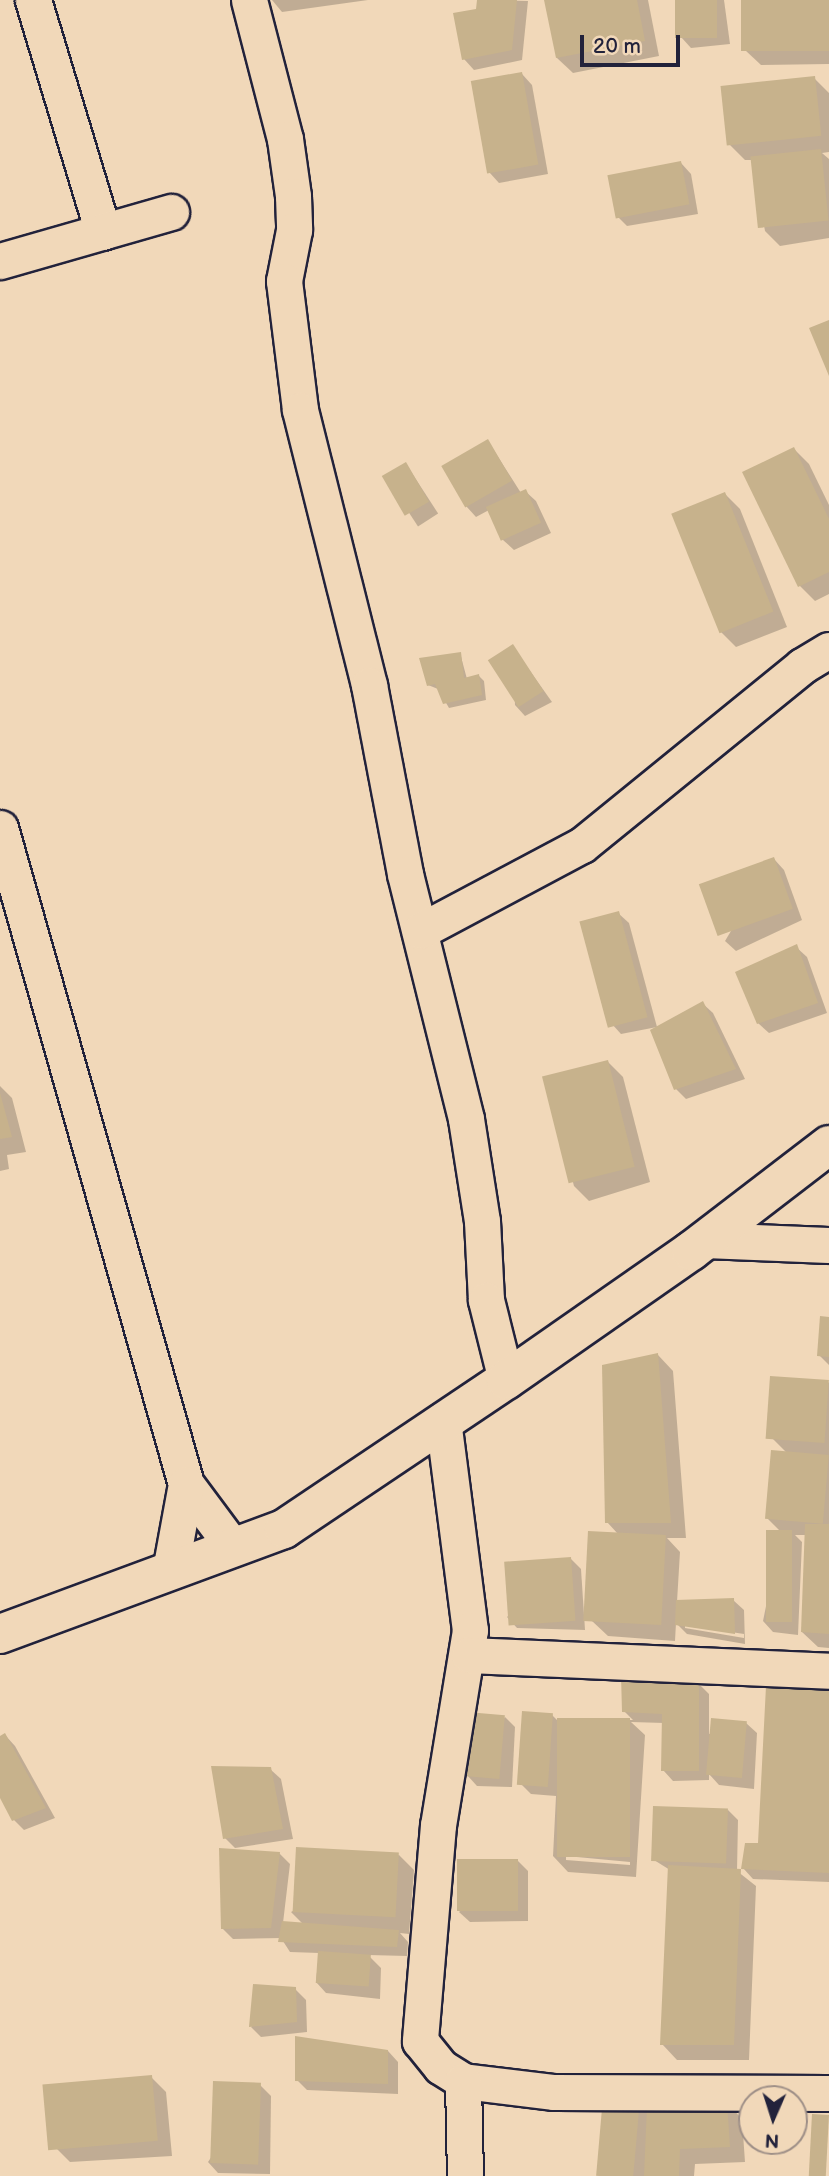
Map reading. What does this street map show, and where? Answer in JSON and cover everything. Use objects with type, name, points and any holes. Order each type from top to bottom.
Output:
[{"type":"street","points":[[33,0],[103,232]]},
{"type":"street","points":[[249,0],[285,139],[293,196],[294,230],[284,281],[300,410],[369,685],[420,931],[466,1119],[482,1221],[486,1300],[506,1380]]},
{"type":"street","points":[[0,261],[171,212]]},
{"type":"street","points":[[420,931],[582,845],[802,666],[829,650]]},
{"type":"street","points":[[0,828],[186,1484],[233,1547]]},
{"type":"street","points":[[0,1634],[284,1529],[506,1380],[704,1240],[829,1145]]},
{"type":"street","points":[[704,1240],[829,1245]]},
{"type":"street","points":[[443,1420],[470,1630],[469,1655],[438,1825],[420,2041],[441,2067],[463,2081],[554,2092],[829,2093]]},
{"type":"street","points":[[170,1571],[186,1484]]},
{"type":"street","points":[[469,1655],[829,1671]]},
{"type":"street","points":[[463,2081],[465,2176]]},
{"type":"building","points":[[477,0],[517,0],[512,50],[462,60],[453,13],[476,9]]},
{"type":"building","points":[[544,0],[637,0],[645,41],[556,58]]},
{"type":"building","points":[[675,0],[717,0],[717,38],[675,38]]},
{"type":"building","points":[[741,0],[829,0],[829,51],[741,51]]},
{"type":"building","points":[[522,72],[538,165],[487,174],[471,81]]},
{"type":"building","points":[[815,76],[821,136],[727,146],[721,86]]},
{"type":"building","points":[[821,149],[829,221],[758,228],[750,156]]},
{"type":"building","points":[[681,161],[689,204],[616,219],[607,175]]},
{"type":"building","points":[[829,320],[829,376],[809,328]]},
{"type":"building","points":[[488,439],[512,481],[465,508],[441,466]]},
{"type":"building","points":[[794,447],[829,519],[829,572],[798,587],[742,472]]},
{"type":"building","points":[[406,462],[429,502],[405,516],[382,476]]},
{"type":"building","points":[[526,489],[541,523],[501,541],[486,507]]},
{"type":"building","points":[[725,492],[773,612],[720,633],[671,514]]},
{"type":"building","points":[[513,644],[543,691],[518,707],[488,660]]},
{"type":"building","points":[[461,652],[464,678],[479,674],[482,695],[443,704],[435,684],[427,686],[419,658]]},
{"type":"building","points":[[774,857],[793,909],[718,936],[699,884]]},
{"type":"building","points":[[619,911],[647,1017],[608,1028],[579,922]]},
{"type":"building","points":[[797,944],[818,1003],[757,1024],[735,972]]},
{"type":"building","points":[[703,1001],[736,1069],[674,1090],[650,1030]]},
{"type":"building","points":[[608,1060],[635,1167],[569,1183],[542,1076]]},
{"type":"building","points":[[0,1093],[12,1137],[0,1139]]},
{"type":"building","points":[[820,1316],[829,1317],[829,1357],[817,1356]]},
{"type":"building","points":[[658,1353],[671,1523],[605,1523],[602,1365]]},
{"type":"building","points":[[770,1376],[829,1380],[824,1443],[766,1439]]},
{"type":"building","points":[[771,1450],[829,1455],[823,1524],[765,1519]]},
{"type":"building","points":[[805,1524],[829,1524],[829,1634],[801,1632]]},
{"type":"building","points":[[766,1530],[792,1530],[792,1622],[766,1622]]},
{"type":"building","points":[[588,1531],[666,1535],[661,1625],[583,1621]]},
{"type":"building","points":[[571,1557],[575,1621],[509,1626],[504,1562]]},
{"type":"building","points":[[734,1598],[735,1634],[675,1625],[676,1600]]},
{"type":"building","points":[[621,1675],[699,1682],[699,1771],[661,1771],[662,1714],[622,1712]]},
{"type":"building","points":[[766,1686],[829,1690],[829,1873],[741,1869],[745,1843],[758,1843]]},
{"type":"building","points":[[522,1711],[553,1713],[548,1787],[517,1785]]},
{"type":"building","points":[[467,1712],[505,1715],[499,1779],[461,1776]]},
{"type":"building","points":[[557,1718],[630,1718],[630,1857],[557,1857]]},
{"type":"building","points":[[711,1718],[747,1721],[742,1778],[706,1775]]},
{"type":"building","points":[[5,1733],[46,1808],[12,1821],[0,1798],[0,1736]]},
{"type":"building","points":[[211,1766],[271,1767],[283,1829],[223,1839]]},
{"type":"building","points":[[653,1806],[728,1809],[726,1864],[651,1861]]},
{"type":"building","points":[[296,1847],[399,1852],[395,1917],[293,1912]]},
{"type":"building","points":[[219,1848],[280,1852],[271,1928],[221,1929]]},
{"type":"building","points":[[457,1859],[518,1859],[518,1911],[457,1911]]},
{"type":"building","points":[[668,1865],[741,1869],[734,2045],[660,2045]]},
{"type":"building","points":[[282,1921],[399,1930],[397,1947],[278,1942]]},
{"type":"building","points":[[318,1951],[371,1955],[369,1987],[316,1983]]},
{"type":"building","points":[[253,1984],[296,1987],[297,2022],[249,2027]]},
{"type":"building","points":[[295,2036],[388,2050],[388,2084],[295,2081]]},
{"type":"building","points":[[152,2075],[158,2141],[48,2150],[42,2085]]},
{"type":"building","points":[[213,2081],[261,2083],[258,2165],[210,2163]]},
{"type":"building","points":[[603,2097],[640,2100],[633,2176],[596,2176]]},
{"type":"building","points":[[727,2102],[730,2147],[680,2149],[679,2176],[644,2176],[647,2106]]},
{"type":"building","points":[[812,2114],[829,2115],[826,2176],[809,2176]]}]
